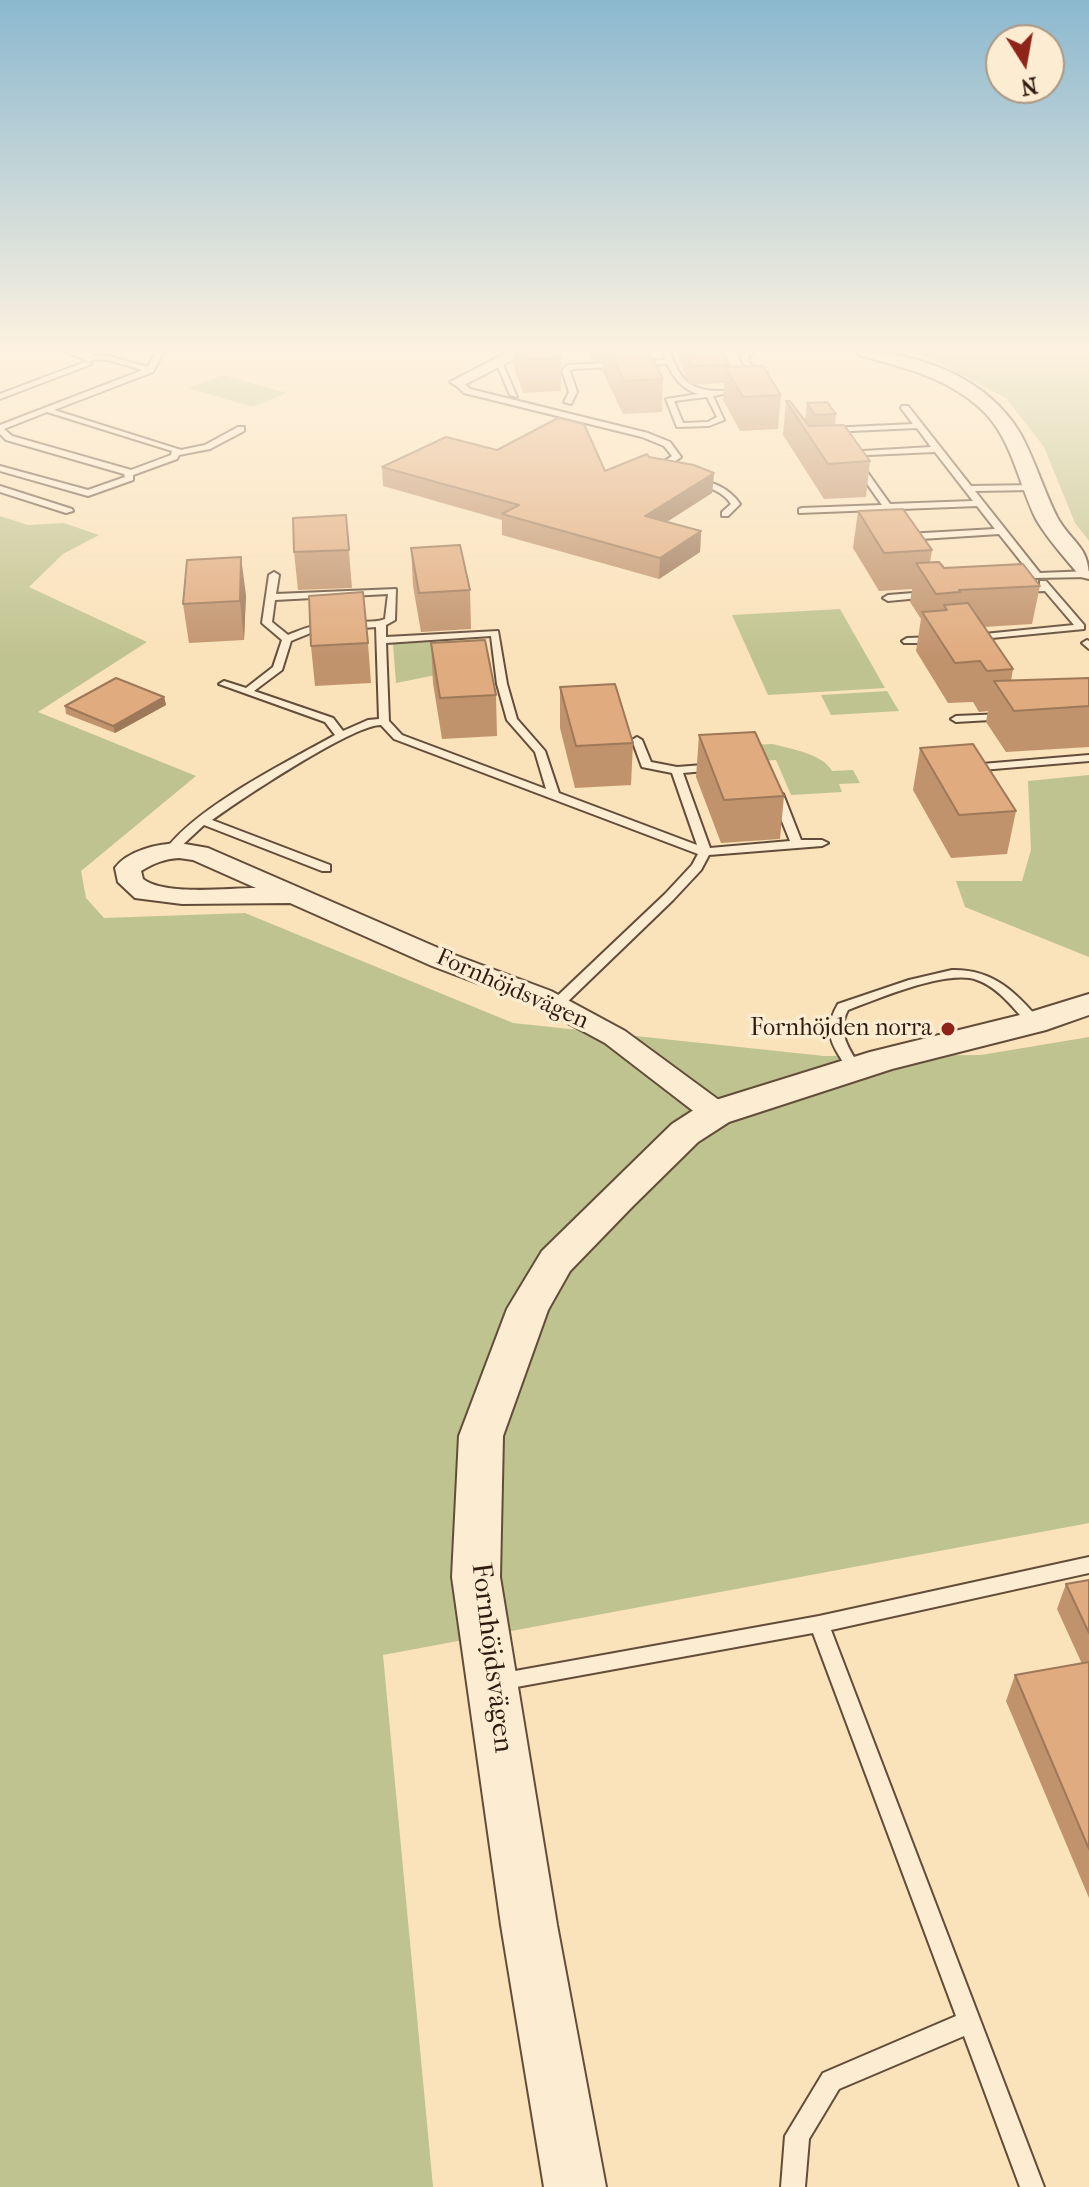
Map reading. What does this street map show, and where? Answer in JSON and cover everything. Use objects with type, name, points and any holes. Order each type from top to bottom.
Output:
[{"type":"street","points":[[1019,454],[1050,522],[1089,573]]},
{"type":"street","name":"Fornhöjdsvägen","points":[[292,895],[182,896],[144,892],[131,882],[128,868],[146,857],[172,849],[199,853],[556,1005],[615,1037],[716,1113]]},
{"type":"street","name":"Fornhöjdsvägen","points":[[575,2187],[529,1925],[476,1577],[481,1436],[528,1309],[556,1261],[685,1133],[716,1113],[854,1068],[1034,1022],[1089,1004]]},
{"type":"lane","points":[[63,454],[129,474],[175,454]]},
{"type":"lane","points":[[673,477],[652,472],[677,457],[675,454]]},
{"type":"lane","points":[[851,454],[888,507]]},
{"type":"lane","points":[[942,454],[1081,627],[960,639]]},
{"type":"lane","points":[[0,468],[88,493],[130,478],[129,474]]},
{"type":"lane","points":[[685,479],[718,488],[730,496],[736,504],[725,514]]},
{"type":"lane","points":[[969,489],[1033,487]]},
{"type":"lane","points":[[0,489],[69,511]]},
{"type":"lane","points":[[802,511],[979,503]]},
{"type":"lane","points":[[893,538],[1002,531]]},
{"type":"lane","points":[[904,537],[912,549]]},
{"type":"lane","points":[[1037,576],[1089,573]]},
{"type":"lane","points":[[274,575],[267,623],[287,639]]},
{"type":"lane","points":[[1004,590],[1047,588]]},
{"type":"lane","points":[[270,597],[393,591],[390,620],[381,624],[311,629],[287,639]]},
{"type":"lane","points":[[888,598],[945,594]]},
{"type":"lane","points":[[381,624],[384,640],[384,722],[398,737],[429,752],[705,852],[822,843]]},
{"type":"lane","points":[[384,640],[495,633],[502,684],[512,720],[540,751],[554,795]]},
{"type":"lane","points":[[974,638],[982,650]]},
{"type":"lane","points":[[248,691],[278,668],[287,639]]},
{"type":"lane","points":[[907,641],[947,639]]},
{"type":"lane","points":[[224,684],[329,720],[341,736]]},
{"type":"lane","points":[[956,719],[1012,716]]},
{"type":"lane","points":[[172,849],[177,841],[204,821],[341,736],[372,722],[384,722]]},
{"type":"lane","points":[[637,740],[646,765],[677,770],[735,766]]},
{"type":"lane","points":[[958,768],[1089,758]]},
{"type":"lane","points":[[972,768],[980,781]]},
{"type":"lane","points":[[556,1005],[669,897],[697,867],[705,852],[677,770]]},
{"type":"lane","points":[[770,777],[797,844]]},
{"type":"lane","points":[[204,821],[326,868]]},
{"type":"lane","points":[[854,1068],[835,1036],[835,1020],[843,1007],[946,975],[968,973],[983,977],[1034,1022]]},
{"type":"lane","points":[[492,1682],[819,1624],[1089,1565]]},
{"type":"lane","points":[[819,1624],[1032,2187]]},
{"type":"lane","points":[[793,2187],[797,2136],[831,2081],[970,2022]]},
{"type":"green space","points":[[1047,454],[1089,454],[1089,541],[1075,523]]},
{"type":"green space","points":[[0,516],[28,525],[64,523],[99,535],[63,554],[29,587],[147,642],[38,712],[196,776],[81,871],[86,898],[104,918],[245,913],[513,1023],[824,1056],[981,1055],[1089,1037],[1089,1523],[383,1655],[433,2187],[0,2187]]},
{"type":"green space","points":[[840,609],[885,688],[768,695],[732,615]]},
{"type":"green space","points":[[482,639],[486,665],[396,683],[393,644]]},
{"type":"green space","points":[[887,691],[899,711],[831,715],[821,695]]},
{"type":"green space","points":[[773,744],[814,756],[832,771],[853,770],[860,783],[839,784],[842,792],[791,795],[776,760],[756,761],[749,745]]},
{"type":"green space","points":[[1089,775],[1089,957],[965,907],[956,881],[1022,881],[1031,850],[1028,781]]},
{"type":"building","points":[[410,454],[597,454],[605,471],[647,454],[714,473],[645,516],[701,531],[660,558],[502,514],[519,505],[382,467]]},
{"type":"building","points":[[821,454],[865,454],[870,461],[828,464]]},
{"type":"building","points":[[903,509],[932,550],[884,553],[858,511]]},
{"type":"building","points":[[346,515],[349,550],[294,552],[293,518]]},
{"type":"building","points":[[460,545],[470,590],[419,593],[411,548]]},
{"type":"building","points":[[241,557],[240,601],[183,604],[187,560]]},
{"type":"building","points":[[939,562],[944,568],[1023,564],[1040,586],[936,594],[916,563]]},
{"type":"building","points":[[363,592],[368,643],[311,646],[309,596]]},
{"type":"building","points":[[968,603],[1013,669],[987,671],[980,661],[955,663],[922,612],[947,610],[944,605]]},
{"type":"building","points":[[485,640],[496,695],[440,698],[431,643]]},
{"type":"building","points":[[116,678],[164,697],[113,726],[65,706]]},
{"type":"building","points":[[1089,678],[1089,706],[1014,711],[994,681]]},
{"type":"building","points":[[615,684],[633,743],[576,746],[560,687]]},
{"type":"building","points":[[755,732],[784,796],[724,800],[699,735]]},
{"type":"building","points":[[973,744],[1016,811],[959,815],[920,748]]},
{"type":"building","points":[[1089,1580],[1089,1633],[1066,1584]]},
{"type":"building","points":[[1089,1662],[1089,1849],[1015,1675]]},
{"type":"place","name":"Fornhöjden norra","points":[[948,1029]]}]
